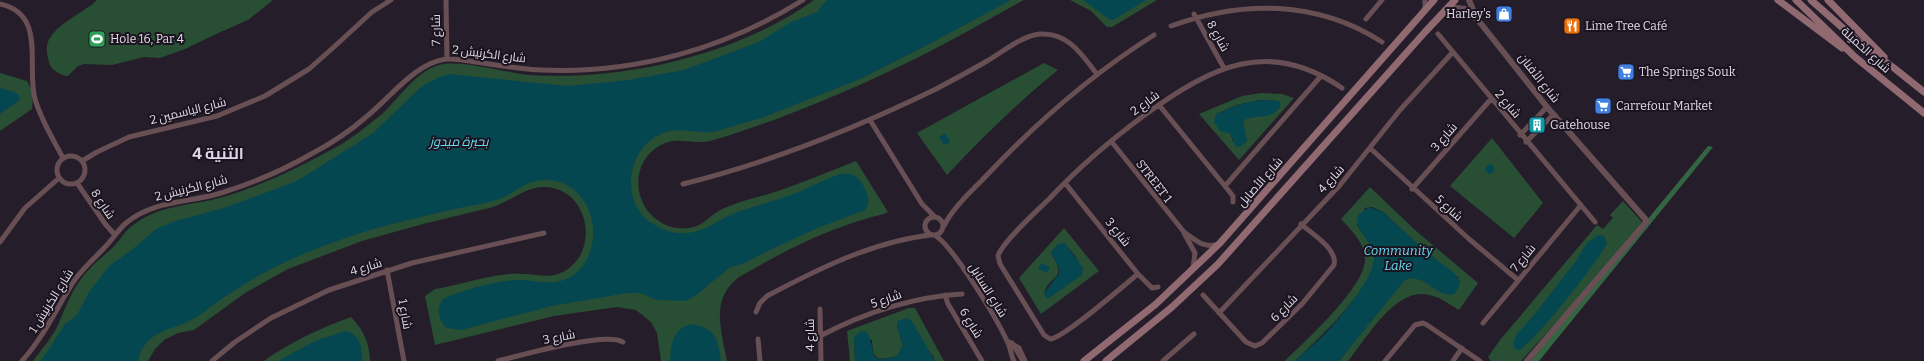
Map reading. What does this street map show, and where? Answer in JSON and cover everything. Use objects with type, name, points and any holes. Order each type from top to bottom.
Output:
[{"type":"main road","name":"شارع الأصايل","points":[[1084,361],[1145,313],[1193,270],[1220,243],[1434,0]]},
{"type":"main road","name":"شارع الأصايل","points":[[1106,361],[1172,308],[1218,264],[1448,7],[1456,0]]},
{"type":"main road","points":[[1778,0],[1856,57]]},
{"type":"main road","name":"شارع الخميلة","points":[[1796,0],[1856,57],[1924,113]]},
{"type":"main road","name":"شارع الخميلة","points":[[1811,0],[1861,44],[1924,92]]},
{"type":"main road","points":[[1828,0],[1894,68]]},
{"type":"street","name":"شارع الياسمين 2","points":[[82,161],[102,149],[129,137],[217,116],[265,96],[309,68],[372,12],[391,0]]},
{"type":"street","name":"شارع 7","points":[[446,0],[447,59]]},
{"type":"street","name":"شارع الكرنيش 2","points":[[115,235],[134,217],[146,210],[159,205],[220,193],[266,177],[301,160],[350,130],[380,106],[419,69],[432,62],[447,59],[519,68],[553,70],[608,68],[636,64],[669,57],[715,43],[764,22],[803,0]]},
{"type":"street","points":[[1366,19],[1382,0]]},
{"type":"street","points":[[1424,12],[1425,0]]},
{"type":"street","name":"شارع الأفنان","points":[[1469,0],[1478,20]]},
{"type":"street","points":[[0,4],[17,12],[26,20],[31,32],[32,80],[35,98],[41,116],[63,158]]},
{"type":"street","points":[[1301,4],[1341,18],[1368,32],[1382,42]]},
{"type":"street","points":[[1170,26],[1194,14],[1223,6]]},
{"type":"street","name":"شارع الأفنان","points":[[1448,7],[1465,9],[1478,20],[1547,107],[1647,221],[1527,361]]},
{"type":"street","name":"شارع 8","points":[[1194,14],[1224,68]]},
{"type":"street","points":[[683,184],[771,160],[870,120],[957,78],[1022,40],[1039,34],[1048,34],[1065,39],[1079,51],[1097,74]]},
{"type":"street","name":"شارع 2","points":[[1438,34],[1520,135],[1595,222]]},
{"type":"street","points":[[756,312],[760,303],[767,296],[811,273],[857,254],[912,238],[933,235],[943,228],[953,212],[1026,135],[1097,74],[1154,36]]},
{"type":"street","name":"شارع 4","points":[[1219,313],[1301,224],[1340,185],[1411,97],[1452,52]]},
{"type":"street","name":"شارع 2","points":[[1138,274],[1056,338],[1050,339],[1044,335],[1000,264],[999,254],[1065,182],[1111,141],[1159,104],[1196,80],[1224,68],[1240,64],[1273,62],[1290,65],[1321,76],[1342,88]]},
{"type":"street","points":[[1225,186],[1321,76]]},
{"type":"street","name":"شارع 3","points":[[1412,189],[1491,99]]},
{"type":"street","points":[[1159,104],[1234,197],[1233,202]]},
{"type":"street","points":[[1520,135],[1530,127],[1547,107]]},
{"type":"street","points":[[1526,142],[1554,114]]},
{"type":"street","points":[[1540,116],[1545,122]]},
{"type":"street","points":[[870,120],[922,204],[937,218],[943,228]]},
{"type":"street","points":[[1530,127],[1535,132]]},
{"type":"street","name":"STREET 1","points":[[1111,141],[1184,232]]},
{"type":"street","name":"شارع 5","points":[[1370,148],[1412,189],[1518,280]]},
{"type":"street","points":[[71,156],[82,161],[85,168],[84,175],[77,183],[65,183],[59,178],[56,167],[63,158],[71,156]]},
{"type":"street","points":[[0,242],[25,208],[59,178]]},
{"type":"street","name":"شارع 3","points":[[1065,182],[1138,274],[1152,288],[1158,287]]},
{"type":"street","name":"شارع 8","points":[[77,183],[106,225],[115,235]]},
{"type":"street","points":[[922,204],[926,231],[933,235]]},
{"type":"street","name":"شارع 7","points":[[1483,323],[1581,205]]},
{"type":"street","points":[[912,238],[930,218],[937,218],[953,212]]},
{"type":"street","name":"شارع 6","points":[[1203,295],[1246,342],[1255,346],[1262,343],[1302,304],[1332,268],[1335,259],[1331,251],[1301,224]]},
{"type":"street","name":"شارع السنابل","points":[[943,228],[949,248],[1010,343],[1024,361]]},
{"type":"street","points":[[1184,232],[1204,245],[1220,243]]},
{"type":"street","points":[[1184,232],[1195,253],[1193,270]]},
{"type":"street","name":"شارع 4","points":[[212,361],[253,329],[290,307],[348,283],[387,270],[461,251],[544,233]]},
{"type":"street","name":"شارع الكرنيش 1","points":[[22,361],[46,329],[76,279],[115,235]]},
{"type":"street","name":"شارع السنابل","points":[[933,235],[949,248]]},
{"type":"street","name":"شارع 1","points":[[387,270],[404,361]]},
{"type":"street","name":"شارع 5","points":[[820,336],[892,307],[917,300],[945,295],[962,294]]},
{"type":"street","name":"شارع 6","points":[[945,295],[948,304],[982,361]]},
{"type":"street","name":"شارع 4","points":[[820,309],[821,361]]},
{"type":"street","points":[[1385,361],[1413,327],[1420,323],[1427,325],[1480,361]]},
{"type":"street","points":[[1163,361],[1194,334]]},
{"type":"street","name":"شارع 3","points":[[498,361],[558,346],[605,338],[614,338],[623,342]]},
{"type":"street","points":[[758,339],[760,361]]},
{"type":"street","name":"شارع السنابل","points":[[1010,343],[1010,354],[1014,361]]},
{"type":"street","points":[[1453,361],[1462,348]]},
{"type":"green space","points":[[97,0],[273,0],[248,20],[185,49],[160,58],[144,57],[112,65],[84,64],[78,66],[68,76],[65,76],[54,70],[50,65],[47,54],[49,39],[54,32],[68,20]]},
{"type":"green space","name":"بحيرة ميدوز","points":[[814,0],[1024,0],[923,55],[860,85],[817,103],[774,120],[710,141],[672,141],[659,146],[648,156],[641,167],[638,180],[644,205],[652,216],[663,224],[677,228],[694,227],[700,225],[720,210],[739,202],[788,188],[856,161],[888,212],[828,232],[774,257],[739,277],[724,295],[721,305],[720,315],[722,337],[727,361],[661,361],[657,333],[651,322],[636,310],[617,307],[554,316],[435,345],[425,296],[435,289],[502,275],[553,275],[563,272],[575,263],[582,251],[586,237],[585,223],[580,210],[572,198],[561,190],[539,187],[525,191],[493,207],[362,241],[288,269],[245,293],[194,330],[178,333],[164,340],[155,349],[148,361],[33,361],[55,331],[75,287],[83,276],[132,226],[153,213],[223,197],[253,187],[297,168],[326,153],[340,145],[381,115],[417,77],[425,71],[444,64],[463,64],[520,74],[566,76],[603,74],[641,68],[678,60],[715,49],[750,36],[784,19]]},
{"type":"green space","points":[[1070,0],[1157,0],[1112,27],[1107,27],[1091,11]]},
{"type":"green space","points":[[1044,63],[1058,70],[973,147],[947,175],[917,133]]},
{"type":"green space","points":[[0,73],[27,81],[33,93],[32,109],[0,131]]},
{"type":"green space","points":[[1261,93],[1282,94],[1294,98],[1239,160],[1199,114],[1242,96]],"holes":[[[1260,100],[1278,101],[1280,107],[1276,111],[1267,115],[1243,120],[1244,130],[1233,142],[1231,134],[1216,114],[1237,105]]]},
{"type":"green space","points":[[1492,138],[1543,203],[1514,238],[1450,186]]},
{"type":"green space","points":[[1708,146],[1713,147],[1539,361],[1531,361]]},
{"type":"green space","points":[[1370,187],[1415,230],[1478,283],[1459,310],[1441,299],[1429,295],[1417,294],[1405,298],[1383,316],[1348,361],[1339,361],[1402,281],[1409,278],[1415,278],[1438,290],[1450,294],[1459,278],[1424,250],[1383,212],[1372,207],[1365,208],[1357,225],[1370,244],[1374,257],[1372,269],[1365,283],[1330,327],[1295,361],[1285,361],[1320,327],[1346,298],[1363,270],[1365,258],[1360,242],[1341,219]]},
{"type":"green space","points":[[1623,201],[1642,222],[1596,279],[1521,361],[1491,361],[1488,357],[1500,340],[1597,225],[1603,229],[1613,218],[1610,215]]},
{"type":"green space","points":[[1064,228],[1099,271],[1041,314],[1019,278]],"holes":[[[1069,248],[1076,257],[1077,262],[1044,295],[1049,284],[1058,274],[1057,263],[1052,255]]]},
{"type":"green space","points":[[909,308],[915,308],[944,361],[935,361],[933,356],[898,321],[897,326],[903,346],[897,356],[885,359],[877,358],[875,356],[872,340],[854,337],[855,361],[850,361],[847,331]]},
{"type":"green space","points":[[351,317],[365,337],[369,349],[370,361],[264,361],[306,336]]},
{"type":"water","name":"بحيرة ميدوز","points":[[827,0],[1011,0],[920,49],[860,79],[764,117],[717,131],[705,132],[679,130],[666,132],[654,138],[644,147],[632,170],[631,183],[633,196],[638,209],[646,219],[671,232],[688,233],[700,230],[745,209],[799,192],[826,179],[840,175],[850,174],[856,176],[865,188],[867,195],[868,204],[865,210],[815,229],[745,263],[729,268],[695,296],[685,301],[657,300],[640,293],[627,293],[552,306],[461,330],[447,328],[442,322],[439,314],[439,306],[443,299],[469,289],[498,282],[523,280],[558,282],[572,276],[584,264],[591,249],[593,233],[591,217],[585,203],[575,191],[562,183],[545,180],[526,184],[505,196],[482,204],[430,215],[358,234],[284,262],[246,283],[195,318],[161,332],[153,337],[142,350],[138,361],[41,361],[65,324],[77,315],[89,292],[109,266],[133,249],[156,229],[175,221],[224,208],[297,181],[373,133],[421,87],[437,78],[449,74],[568,86],[628,80],[684,70],[759,42],[789,23],[817,12]]},
{"type":"water","points":[[1083,0],[1146,0],[1115,19],[1110,20]]},
{"type":"water","points":[[0,88],[19,95],[20,100],[0,114]]},
{"type":"water","points":[[1269,100],[1278,101],[1281,103],[1278,109],[1270,115],[1243,120],[1247,141],[1240,147],[1235,146],[1231,134],[1220,131],[1214,122],[1216,114],[1229,108],[1248,102]]},
{"type":"water","points":[[945,133],[950,142],[944,145],[939,137]]},
{"type":"water","points":[[1490,164],[1495,169],[1490,174],[1485,169]]},
{"type":"water","name":"Community Lake","points":[[1369,207],[1383,212],[1424,250],[1454,273],[1460,281],[1458,289],[1454,294],[1447,294],[1418,279],[1412,278],[1405,280],[1339,361],[1295,361],[1321,338],[1335,322],[1354,300],[1369,276],[1373,266],[1373,251],[1357,222],[1358,215]]},
{"type":"water","points":[[1598,235],[1604,236],[1607,243],[1593,265],[1538,333],[1519,350],[1515,349],[1513,343],[1517,334],[1534,315],[1576,261],[1587,243]]},
{"type":"water","points":[[1065,243],[1083,268],[1082,275],[1049,298],[1046,298],[1044,293],[1059,274],[1059,268],[1051,252],[1058,244]]},
{"type":"water","points":[[1041,263],[1050,268],[1047,273],[1038,269]]},
{"type":"water","points":[[907,318],[912,321],[935,361],[855,361],[854,337],[860,332],[865,331],[870,338],[876,358],[884,359],[897,356],[903,346],[897,326],[898,321]]},
{"type":"water","points":[[692,324],[700,326],[711,332],[717,341],[721,361],[670,361],[674,337],[681,329]]},
{"type":"water","points":[[345,331],[350,332],[357,338],[361,346],[362,361],[278,361],[315,341]]},
{"type":"place","name":"Harley's","points":[[1504,14]]},
{"type":"place","name":"Lime Tree Café","points":[[1572,26]]},
{"type":"place","name":"Hole 16, Par 4","points":[[97,39]]},
{"type":"place","name":"The Springs Souk","points":[[1626,72]]},
{"type":"place","name":"Carrefour Market","points":[[1603,106]]},
{"type":"place","name":"Gatehouse","points":[[1537,125]]},
{"type":"district","name":"الثنية 4","points":[[218,153]]}]
